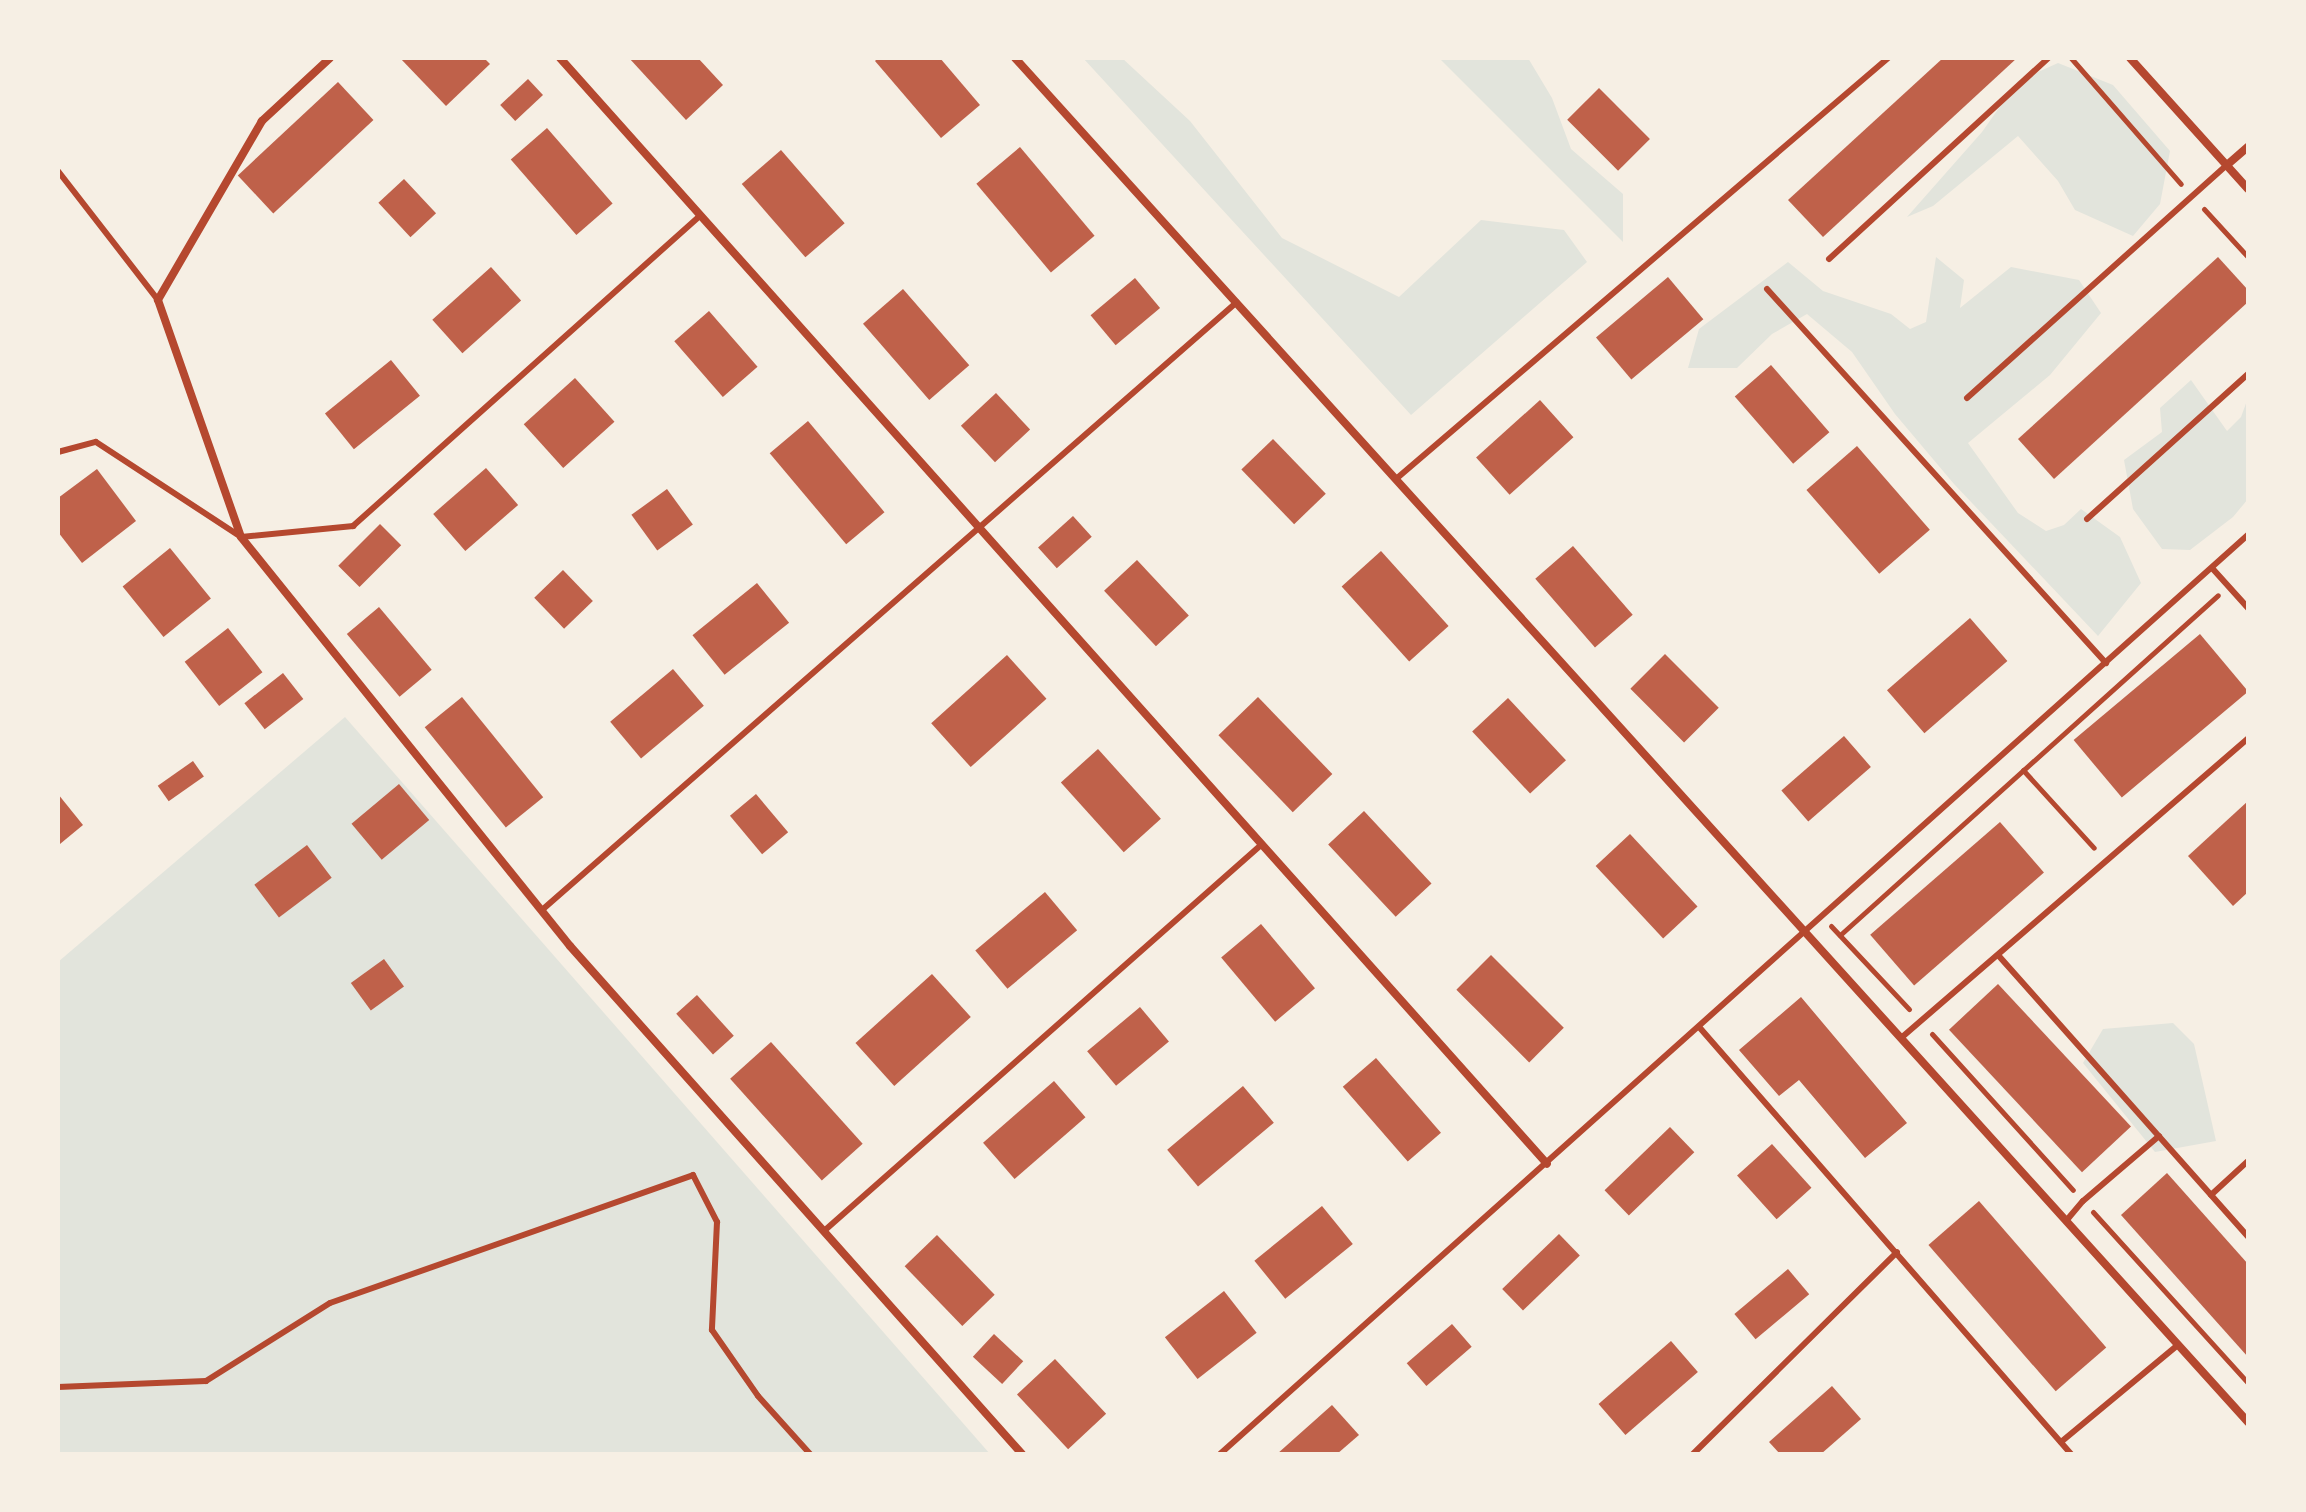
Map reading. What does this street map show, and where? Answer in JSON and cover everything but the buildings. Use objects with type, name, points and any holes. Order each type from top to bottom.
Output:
[{"type":"street","points":[[330,58],[262,121],[158,300],[241,537],[542,910],[1022,1454]]},
{"type":"street","points":[[560,58],[1547,1164]]},
{"type":"street","points":[[1015,58],[2248,1422]]},
{"type":"street","points":[[2130,58],[2248,189]]},
{"type":"street","points":[[2227,165],[2248,147]]},
{"type":"lane","points":[[1396,479],[1888,58]]},
{"type":"lane","points":[[1829,259],[2048,58]]},
{"type":"lane","points":[[1967,398],[2194,198],[2227,165]]},
{"type":"lane","points":[[58,171],[158,300]]},
{"type":"lane","points":[[58,452],[96,442],[241,537],[353,526],[699,217]]},
{"type":"lane","points":[[1767,289],[2106,663]]},
{"type":"lane","points":[[542,910],[1237,302]]},
{"type":"lane","points":[[2087,519],[2248,374]]},
{"type":"lane","points":[[1220,1454],[1824,918],[2248,535]]},
{"type":"lane","points":[[2212,568],[2248,608]]},
{"type":"lane","points":[[1901,1038],[2248,738]]},
{"type":"lane","points":[[824,1231],[1261,845]]},
{"type":"lane","points":[[1998,955],[2248,1237]]},
{"type":"lane","points":[[1700,1028],[2071,1454]]},
{"type":"lane","points":[[2066,1221],[2083,1201],[2159,1136]]},
{"type":"lane","points":[[2211,1195],[2248,1161]]},
{"type":"lane","points":[[58,1387],[206,1381],[330,1303],[693,1175],[717,1222],[712,1330],[758,1396],[810,1454]]},
{"type":"lane","points":[[1693,1454],[1897,1252]]},
{"type":"lane","points":[[2061,1442],[2178,1345]]},
{"type":"path","points":[[2071,58],[2248,257]]},
{"type":"path","points":[[1840,935],[2228,585]]},
{"type":"path","points":[[2023,770],[2106,861]]},
{"type":"path","points":[[1824,918],[2248,1383]]},
{"type":"shaded area","points":[[1083,58],[1122,58],[1190,121],[1282,238],[1399,297],[1481,220],[1564,230],[1587,262],[1411,415]]},
{"type":"shaded area","points":[[1439,58],[1528,58],[1552,98],[1571,149],[1623,194],[1623,242]]},
{"type":"shaded area","points":[[2058,63],[2113,85],[2170,151],[2160,204],[2133,236],[2075,210],[2058,181],[2018,136],[1933,206],[1907,217],[1982,132],[2018,81]]},
{"type":"shaded area","points":[[1936,257],[1964,280],[1960,308],[2011,267],[2079,280],[2101,313],[2050,375],[1968,443],[2018,513],[2046,531],[2064,525],[2081,509],[2120,537],[2141,583],[2098,636],[1954,484],[1895,414],[1852,352],[1807,314],[1772,334],[1737,368],[1688,368],[1699,329],[1788,262],[1823,291],[1891,314],[1910,329],[1926,322]]},
{"type":"shaded area","points":[[2191,380],[2227,431],[2241,417],[2248,398],[2248,499],[2233,517],[2190,550],[2162,549],[2133,509],[2124,460],[2162,432],[2160,408]]},
{"type":"shaded area","points":[[345,717],[990,1454],[58,1454],[58,962]]},
{"type":"shaded area","points":[[2173,1023],[2194,1044],[2216,1141],[2155,1152],[2083,1063],[2103,1029]]}]
